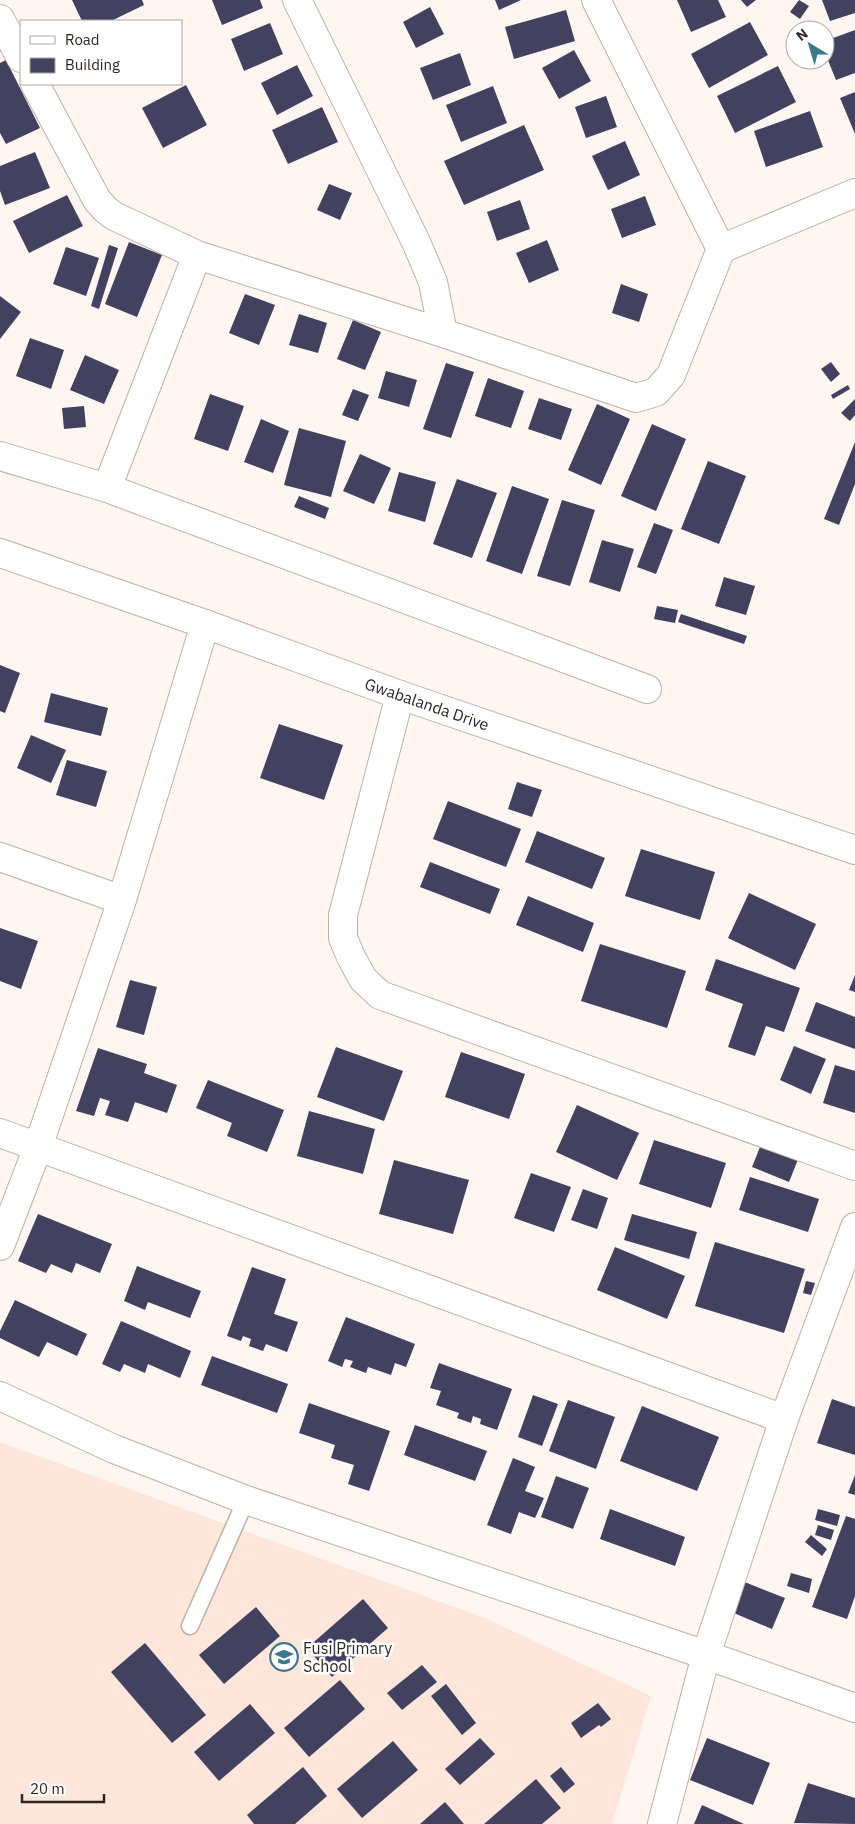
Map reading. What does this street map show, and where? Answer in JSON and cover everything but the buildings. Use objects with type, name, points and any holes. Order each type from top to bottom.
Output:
[{"type":"street","points":[[297,0],[416,242],[433,282],[443,333]]},
{"type":"street","points":[[596,0],[721,249]]},
{"type":"street","points":[[0,19],[20,56]]},
{"type":"street","points":[[36,85],[98,200],[104,209],[114,216],[198,254],[636,398],[656,392],[671,375],[721,249],[855,193]]},
{"type":"street","points":[[106,488],[198,254]]},
{"type":"street","points":[[0,456],[106,488],[647,689]]},
{"type":"street","name":"Gwabalanda Drive","points":[[0,553],[205,624],[400,696],[855,850]]},
{"type":"street","points":[[0,1246],[38,1147],[122,900],[205,624]]},
{"type":"street","points":[[400,696],[343,915],[342,938],[363,979],[380,995],[855,1166]]},
{"type":"street","points":[[0,857],[122,900]]},
{"type":"street","points":[[0,1133],[784,1419]]},
{"type":"street","points":[[662,1824],[706,1656],[784,1419],[855,1227]]},
{"type":"street","points":[[0,1396],[114,1449],[246,1500],[855,1708]]},
{"type":"lane","points":[[190,1626],[246,1500]]},
{"type":"shaded area","name":"Fusi Primary School","points":[[0,1442],[485,1618],[651,1696],[612,1824],[0,1824]]},
{"type":"place","name":"Fusi Primary School","points":[[284,1657]]}]
